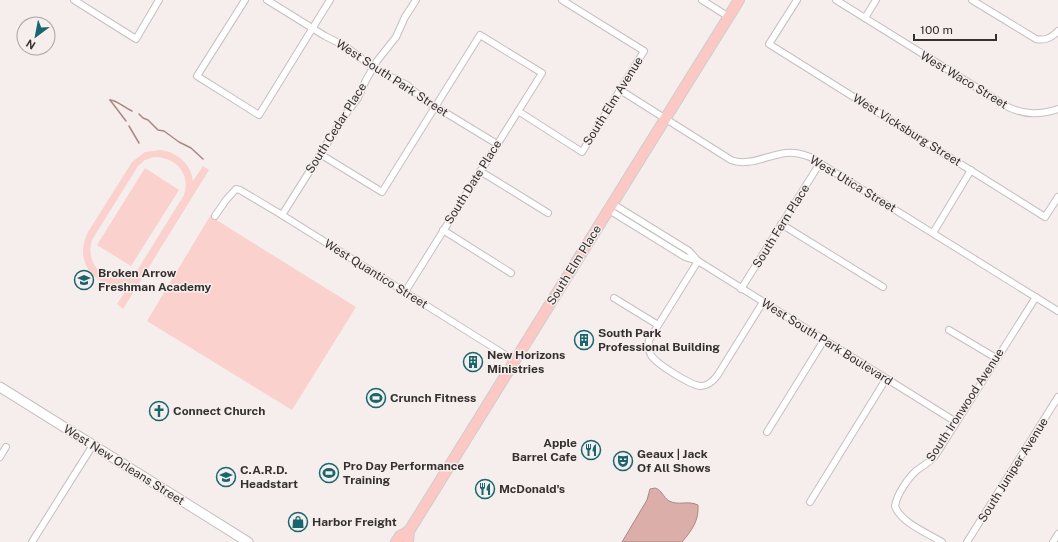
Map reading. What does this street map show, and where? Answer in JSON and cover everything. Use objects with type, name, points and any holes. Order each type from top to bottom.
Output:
[{"type":"main road","name":"South Elm Place","points":[[408,542],[409,531],[740,0]]},
{"type":"main road","name":"West New Orleans Street","points":[[0,387],[248,542]]},
{"type":"main road","name":"South Elm Place","points":[[396,542],[400,536],[409,531]]},
{"type":"street","points":[[74,0],[136,39],[160,0]]},
{"type":"street","points":[[245,0],[197,76],[259,115],[330,0]]},
{"type":"street","name":"West South Park Street","points":[[267,0],[313,29],[345,46],[374,67],[388,76],[402,82],[435,106],[497,144]]},
{"type":"street","name":"South Cedar Place","points":[[282,215],[344,115],[358,98],[374,67],[396,37],[405,17],[416,0]]},
{"type":"street","name":"South Elm Avenue","points":[[518,112],[582,152],[644,51],[562,0]]},
{"type":"street","points":[[702,0],[729,17]]},
{"type":"street","name":"West Vicksburg Street","points":[[797,0],[769,44],[1045,217],[1058,197]]},
{"type":"street","name":"West Waco Street","points":[[836,0],[1008,107],[1032,114],[1041,114],[1058,109]]},
{"type":"street","points":[[865,18],[876,0]]},
{"type":"street","points":[[972,0],[1031,37],[1040,40],[1047,39],[1058,31]]},
{"type":"street","name":"South Date Place","points":[[405,292],[542,73],[480,35],[435,106]]},
{"type":"street","name":"West Utica Street","points":[[620,90],[736,162],[746,162],[780,154],[803,154],[820,163],[1058,311]]},
{"type":"street","points":[[320,154],[382,192],[435,106]]},
{"type":"street","name":"South Fern Place","points":[[742,289],[820,163]]},
{"type":"street","points":[[933,233],[971,170]]},
{"type":"street","points":[[480,171],[548,213]]},
{"type":"street","name":"West Quantico Street","points":[[215,216],[236,189],[282,215],[515,361]]},
{"type":"street","name":"West South Park Boulevard","points":[[611,207],[685,257],[698,261],[956,422]]},
{"type":"street","points":[[781,224],[883,287]]},
{"type":"street","points":[[443,230],[511,273]]},
{"type":"street","points":[[698,261],[649,340],[648,346],[650,353],[657,362],[694,385],[701,386],[708,384],[717,376],[763,302]]},
{"type":"street","name":"South Ironwood Avenue","points":[[942,542],[899,515],[895,506],[897,499],[908,480],[917,470],[931,461],[1036,297]]},
{"type":"street","points":[[614,298],[658,325]]},
{"type":"street","points":[[949,330],[996,358]]},
{"type":"street","points":[[767,432],[824,340]]},
{"type":"street","points":[[810,502],[886,379]]},
{"type":"street","name":"South Juniper Avenue","points":[[967,542],[1058,397]]},
{"type":"street","points":[[32,542],[93,445]]},
{"type":"street","points":[[0,457],[6,447]]},
{"type":"street","points":[[1053,542],[1058,534]]},
{"type":"shaded area","points":[[161,150],[167,151],[183,160],[190,169],[193,181],[203,166],[209,170],[123,309],[117,304],[130,284],[107,284],[91,273],[83,254],[84,243],[88,232],[132,162],[145,152]],"holes":[[[154,157],[162,158],[175,163],[180,168],[185,180],[186,187],[184,195],[138,269],[129,275],[120,278],[103,274],[92,260],[90,251],[92,240],[138,166],[145,160]]]},
{"type":"shaded area","points":[[145,168],[179,190],[131,266],[97,245]]},
{"type":"shaded area","points":[[210,216],[356,307],[292,410],[147,321]]},
{"type":"shaded area","points":[[655,488],[659,490],[669,501],[698,505],[696,521],[692,529],[682,542],[622,542],[647,500],[650,489]]},
{"type":"waterway","points":[[110,100],[126,121]]},
{"type":"waterway","points":[[110,100],[132,111]]},
{"type":"waterway","points":[[139,114],[148,120],[158,130],[164,131],[179,142],[191,148],[203,159]]},
{"type":"waterway","points":[[129,126],[139,143]]},
{"type":"place","name":"Broken Arrow Freshman Academy","points":[[84,280]]},
{"type":"place","name":"South Park Professional Building","points":[[584,340]]},
{"type":"place","name":"New Horizons Ministries","points":[[473,362]]},
{"type":"place","name":"Crunch Fitness","points":[[376,398]]},
{"type":"place","name":"Connect Church","points":[[159,411]]},
{"type":"place","name":"Apple Barrel Cafe","points":[[591,450]]},
{"type":"place","name":"Geaux | Jack Of All Shows","points":[[623,461]]},
{"type":"place","name":"Pro Day Performance Training","points":[[329,473]]},
{"type":"place","name":"C.A.R.D. Headstart","points":[[226,477]]},
{"type":"place","name":"McDonald's","points":[[485,489]]},
{"type":"place","name":"Harbor Freight","points":[[298,522]]}]
